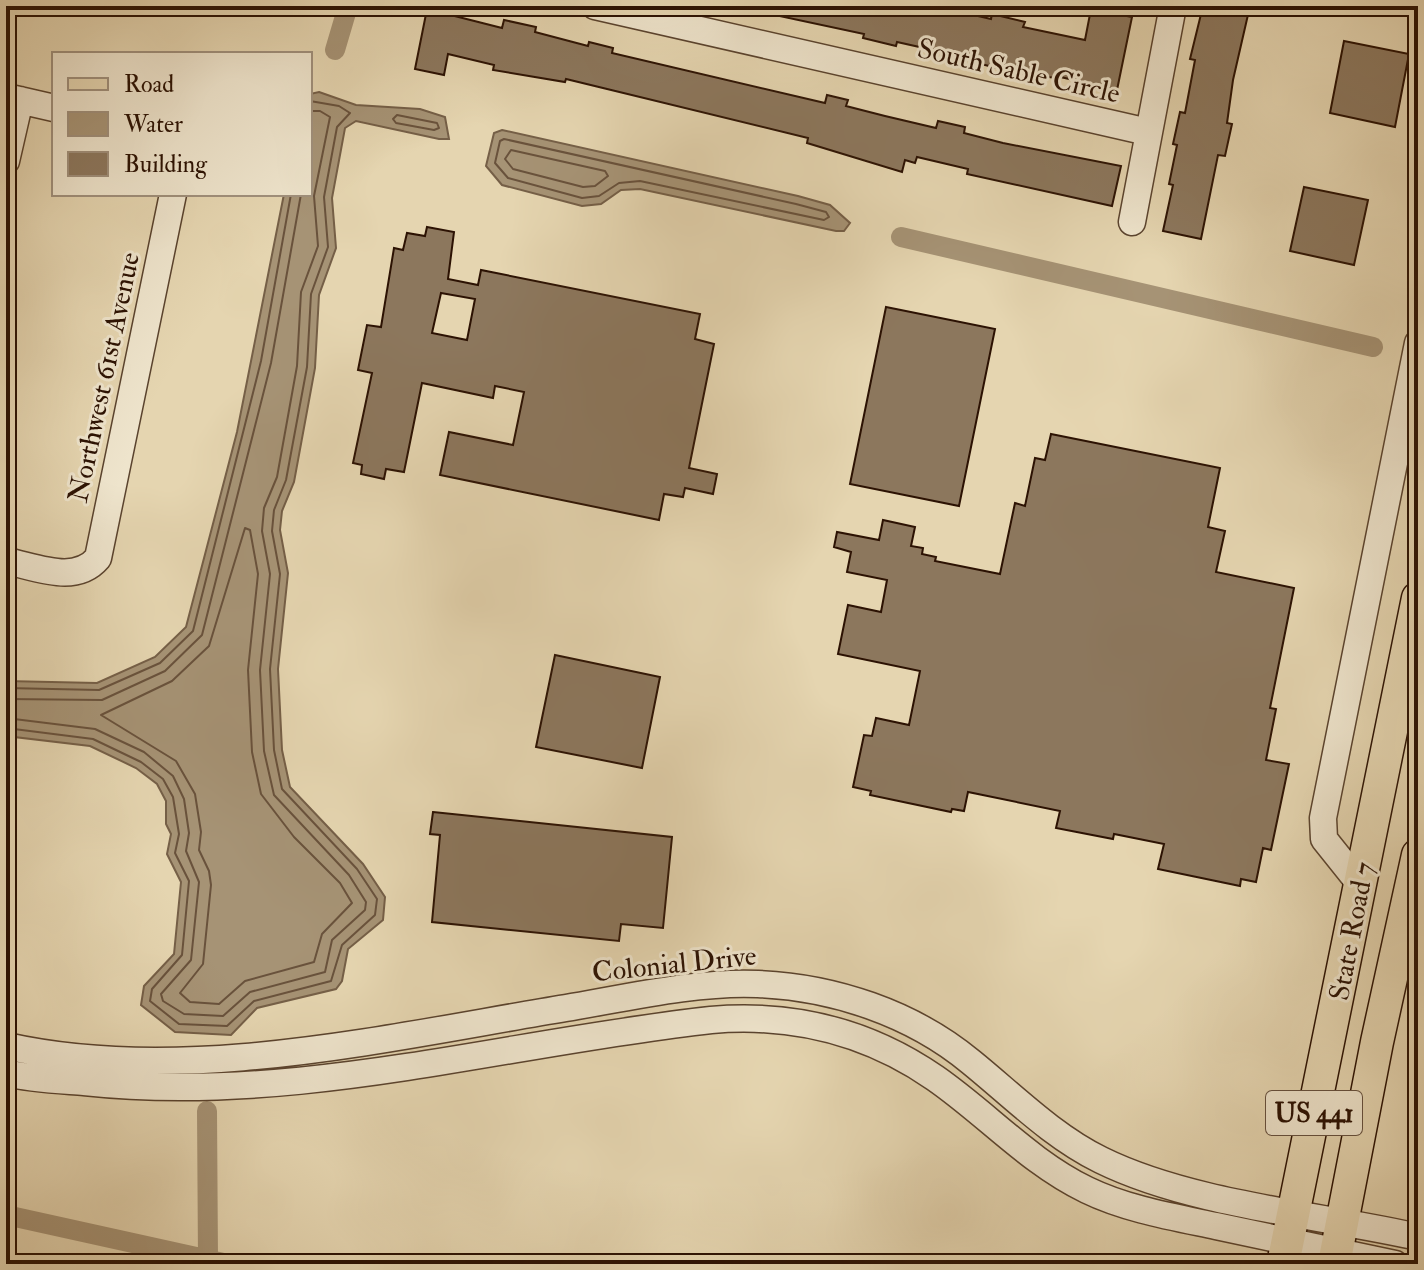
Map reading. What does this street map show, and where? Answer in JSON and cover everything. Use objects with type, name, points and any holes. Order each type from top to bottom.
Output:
[{"type":"main road","name":"State Road 7","points":[[1288,1239],[1418,598]]},
{"type":"main road","name":"State Road 7","points":[[1338,1245],[1418,855]]},
{"type":"street","name":"South Sable Circle","points":[[595,6],[1148,132]]},
{"type":"street","points":[[1132,222],[1173,6]]},
{"type":"street","points":[[6,161],[13,99],[52,108]]},
{"type":"street","name":"Northwest 61st Avenue","points":[[6,561],[69,574],[88,570],[98,558],[173,196]]},
{"type":"street","points":[[1360,884],[1324,839],[1323,818],[1418,343]]},
{"type":"street","points":[[1403,925],[1418,894]]},
{"type":"street","name":"Colonial Drive","points":[[6,1046],[122,1060],[225,1058],[344,1043],[657,992],[756,983],[828,992],[895,1015],[944,1042],[1044,1124],[1100,1160],[1288,1239]]},
{"type":"street","name":"Colonial Drive","points":[[6,1073],[122,1086],[226,1088],[349,1077],[711,1020],[754,1016],[822,1025],[882,1045],[936,1079],[1022,1150],[1087,1190],[1156,1213],[1288,1239],[1338,1245]]},
{"type":"street","points":[[498,1019],[504,1052]]},
{"type":"street","points":[[344,1043],[349,1077]]},
{"type":"street","points":[[225,1058],[226,1088]]},
{"type":"street","points":[[1338,1245],[1418,1237]]},
{"type":"street","points":[[1338,1245],[1395,1264]]},
{"type":"water","points":[[319,92],[356,105],[420,109],[445,117],[449,139],[356,121],[345,128],[332,198],[336,248],[319,295],[315,368],[294,482],[282,511],[280,530],[288,573],[278,669],[282,750],[290,787],[363,864],[385,897],[383,920],[348,949],[342,981],[336,989],[257,1008],[231,1035],[175,1032],[141,1005],[144,986],[174,954],[181,882],[167,854],[171,834],[166,824],[166,801],[157,784],[136,768],[90,746],[6,736],[6,681],[97,683],[155,657],[186,627],[237,432],[284,196],[312,196],[312,94]]},
{"type":"water","points":[[502,130],[798,196],[830,205],[850,223],[844,231],[836,231],[640,189],[621,190],[601,204],[582,206],[502,185],[486,166],[494,133]]},
{"type":"building","points":[[762,6],[935,6],[991,19],[992,14],[1025,22],[1023,27],[1085,40],[1091,9],[1132,17],[1117,90],[1056,76],[1013,72],[981,64],[982,61],[897,42],[896,46],[863,38],[864,34],[761,12]]},
{"type":"building","points":[[1203,6],[1250,6],[1233,80],[1227,123],[1232,124],[1225,156],[1218,155],[1201,239],[1163,231],[1173,185],[1169,184],[1177,145],[1173,144],[1180,112],[1185,113],[1195,60],[1190,59]]},
{"type":"building","points":[[427,9],[502,28],[504,20],[536,27],[535,32],[588,46],[589,42],[613,48],[612,53],[825,103],[827,95],[848,100],[846,106],[885,116],[936,128],[938,121],[965,127],[964,133],[1003,143],[1121,166],[1112,206],[967,174],[968,169],[917,157],[915,163],[905,160],[902,172],[807,143],[808,138],[566,79],[565,82],[493,70],[494,65],[448,54],[444,75],[415,69]]},
{"type":"building","points":[[1344,41],[1409,54],[1395,127],[1330,113]]},
{"type":"building","points":[[1304,187],[1368,200],[1354,265],[1290,251]]},
{"type":"building","points":[[427,227],[454,232],[448,279],[478,285],[481,270],[700,314],[695,339],[714,344],[689,468],[717,474],[713,494],[685,488],[683,497],[664,494],[659,520],[440,475],[449,432],[513,445],[524,392],[495,386],[493,398],[422,383],[404,472],[386,469],[384,479],[361,474],[362,465],[353,463],[372,373],[358,370],[367,325],[381,327],[394,248],[403,250],[407,233],[425,236]],"holes":[[[441,293],[475,299],[467,340],[432,333]]]},
{"type":"building","points":[[886,307],[995,329],[959,506],[850,484]]},
{"type":"building","points":[[1051,434],[1220,468],[1208,527],[1225,531],[1216,572],[1294,588],[1270,708],[1276,709],[1266,760],[1289,764],[1271,850],[1263,848],[1256,882],[1241,879],[1240,886],[1158,869],[1164,844],[1114,834],[1113,839],[1056,828],[1060,811],[968,792],[964,811],[952,809],[951,812],[870,795],[871,791],[853,787],[864,735],[872,736],[876,718],[909,725],[920,671],[838,654],[848,605],[881,612],[887,580],[847,572],[851,552],[834,547],[837,532],[879,540],[883,520],[915,527],[911,546],[923,548],[922,554],[936,557],[935,561],[1000,574],[1015,503],[1025,506],[1035,458],[1045,460]]},
{"type":"building","points":[[555,655],[660,677],[642,768],[536,747]]},
{"type":"building","points":[[433,812],[672,837],[663,928],[621,924],[619,941],[432,922],[440,835],[430,834]]},
{"type":"waterway","points":[[335,50],[348,6]]},
{"type":"waterway","points":[[901,237],[1373,347]]},
{"type":"waterway","points":[[207,1111],[208,1260]]},
{"type":"waterway","points":[[6,1215],[228,1264]]}]
